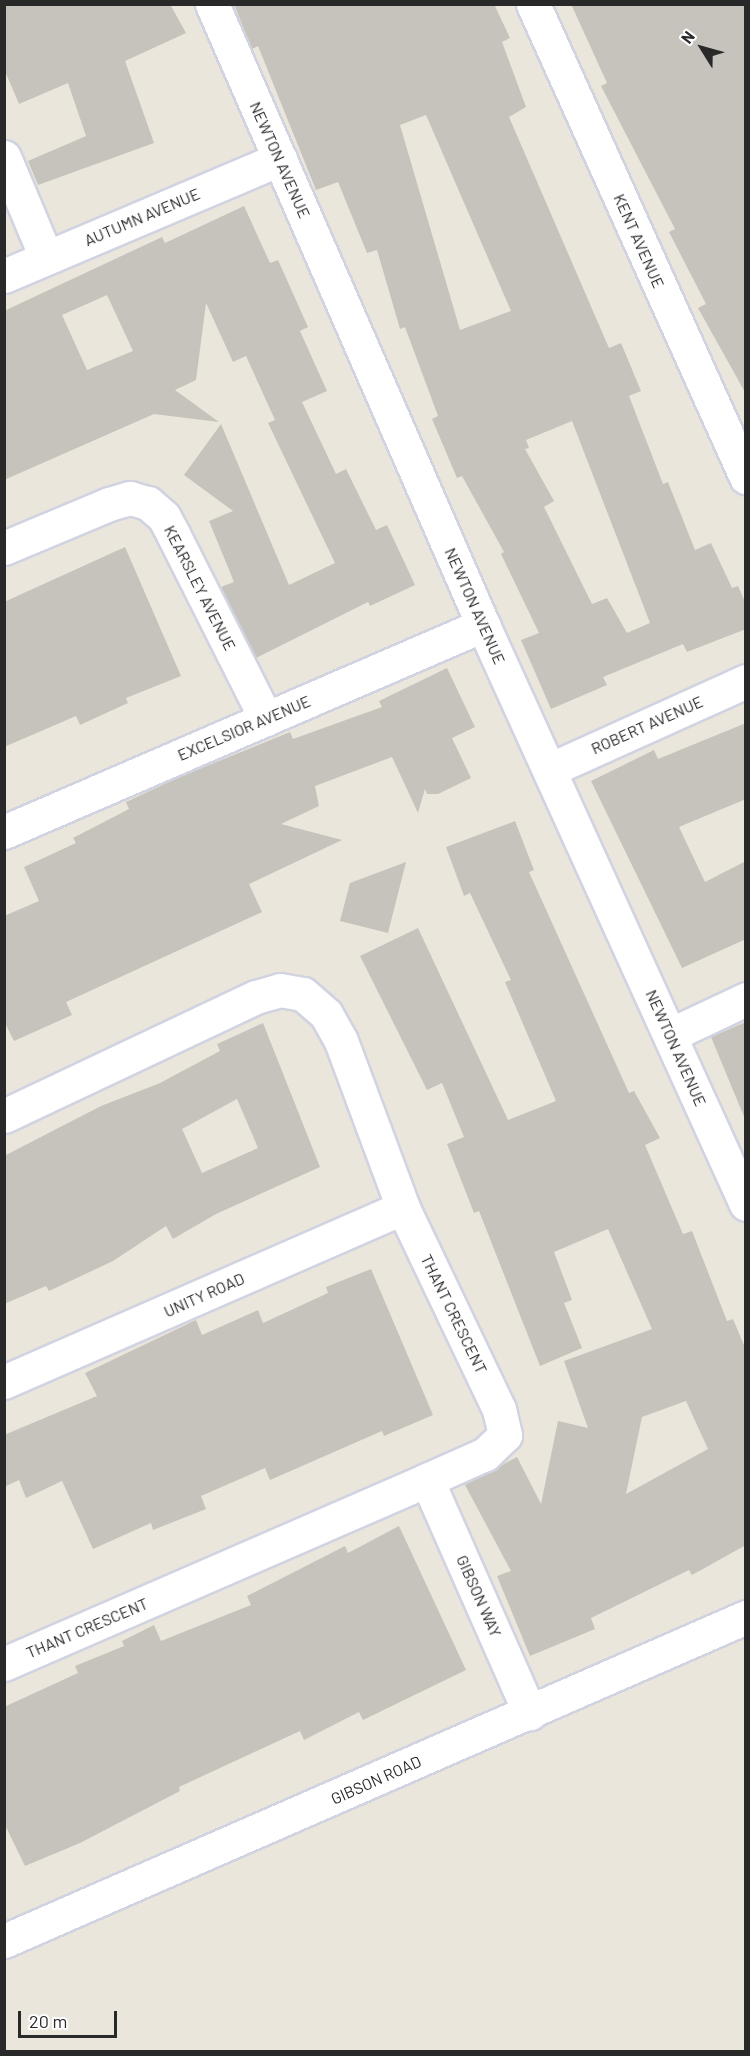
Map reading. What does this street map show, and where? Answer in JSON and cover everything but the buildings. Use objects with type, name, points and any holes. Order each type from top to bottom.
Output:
[{"type":"street","name":"NEWTON AVENUE","points":[[212,4],[483,625],[746,1204]]},
{"type":"street","name":"KENT AVENUE","points":[[533,4],[746,477]]},
{"type":"street","points":[[4,157],[46,257]]},
{"type":"street","name":"AUTUMN AVENUE","points":[[4,276],[280,159]]},
{"type":"street","name":"KEARSLEY AVENUE","points":[[4,548],[109,504],[130,498],[148,503],[174,536],[266,719]]},
{"type":"street","name":"EXCELSIOR AVENUE","points":[[4,832],[483,625]]},
{"type":"street","name":"ROBERT AVENUE","points":[[549,770],[746,681]]},
{"type":"street","name":"THANT CRESCENT","points":[[4,1116],[256,997],[280,990],[303,994],[326,1014],[341,1041],[403,1208],[504,1423],[505,1435],[498,1446],[428,1480],[4,1664]]},
{"type":"street","points":[[669,1035],[746,999]]},
{"type":"street","name":"UNITY ROAD","points":[[4,1382],[403,1208]]},
{"type":"street","name":"GIBSON WAY","points":[[428,1480],[530,1713]]},
{"type":"street","name":"GIBSON ROAD","points":[[4,1941],[746,1617]]}]
